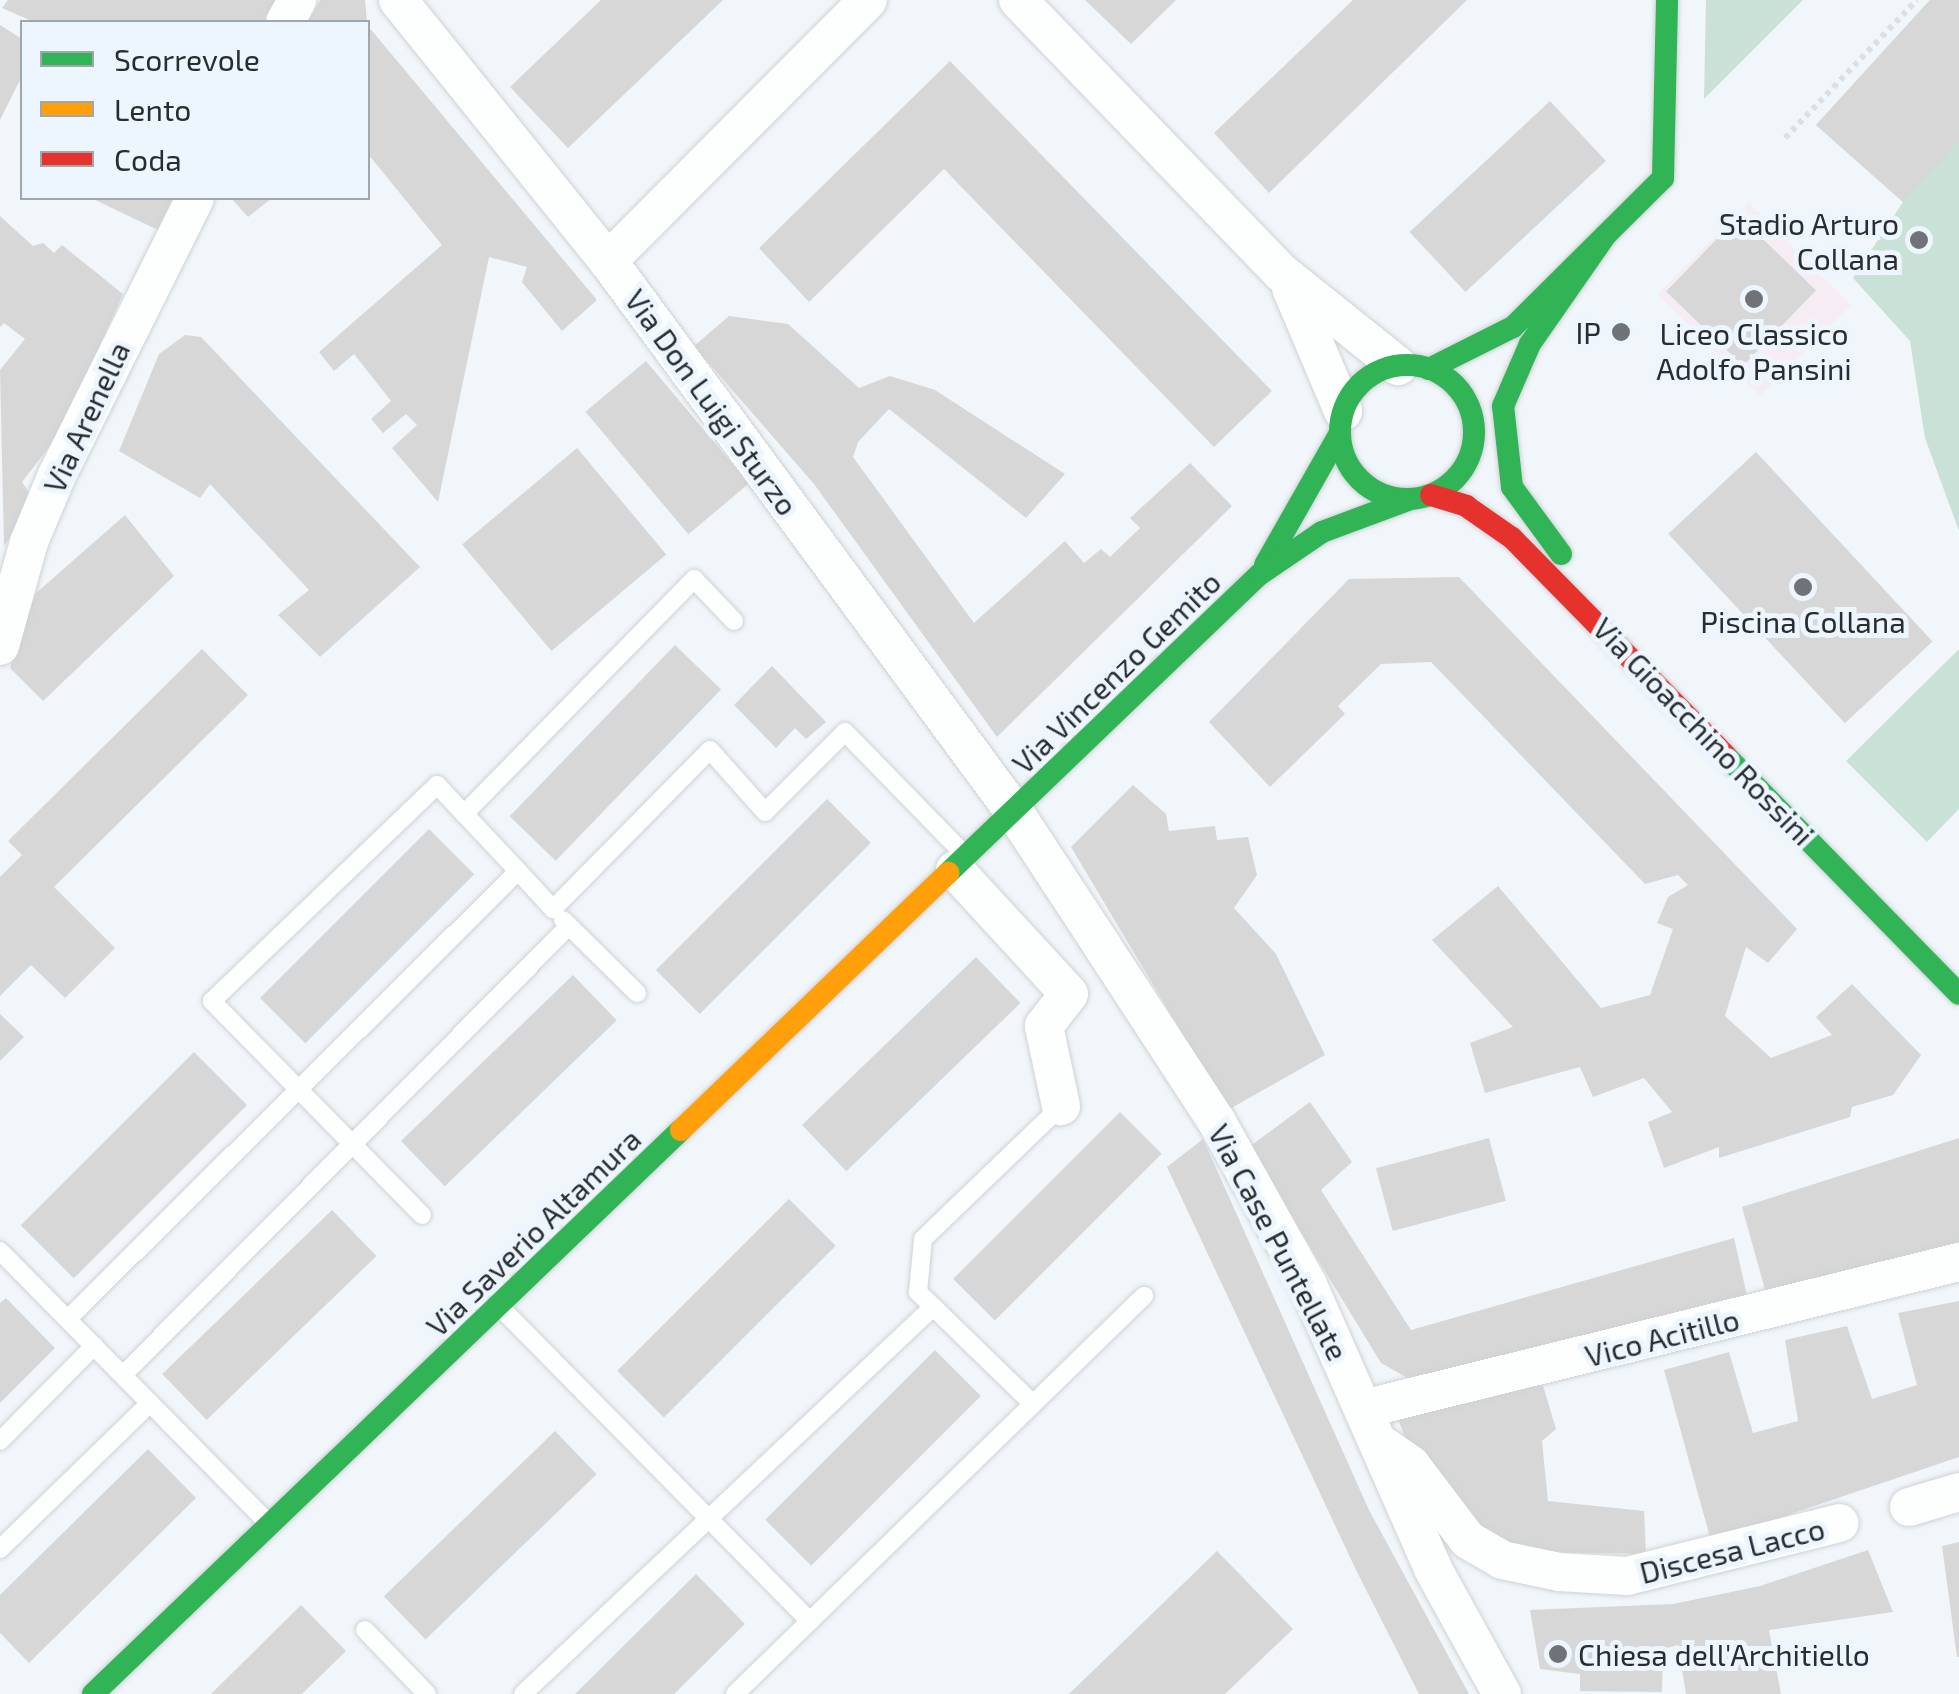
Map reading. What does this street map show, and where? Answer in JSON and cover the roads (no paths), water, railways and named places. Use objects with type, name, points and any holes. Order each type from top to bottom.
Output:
[{"type":"main road","points":[[1414,368],[1465,398],[1473,420],[1466,466],[1420,498],[1369,487],[1353,472],[1341,422],[1367,378],[1414,368],[1513,327],[1659,183],[1666,164],[1667,0]]},
{"type":"main road","points":[[1605,236],[1530,344],[1503,406],[1512,487],[1666,690]]},
{"type":"main road","name":"Via Vincenzo Gemito","points":[[1259,575],[1341,422]]},
{"type":"main road","name":"Via Gioacchino Rossini","points":[[1420,498],[1466,506],[1512,538],[1666,690],[1959,994]]},
{"type":"main road","name":"Via Vincenzo Gemito","points":[[1015,813],[1259,575],[1322,532],[1420,498]]},
{"type":"main road","name":"Via Saverio Altamura","points":[[93,1694],[1015,813]]},
{"type":"street","name":"Via Don Luigi Sturzo","points":[[398,0],[608,260],[1015,813]]},
{"type":"street","points":[[608,260],[868,0]]},
{"type":"street","points":[[1018,0],[1282,273],[1414,368]]},
{"type":"street","name":"Via Arenella","points":[[0,646],[29,542],[56,475],[194,200]]},
{"type":"street","points":[[1282,273],[1314,332],[1341,422]]},
{"type":"street","name":"Via Case Puntellate","points":[[1015,813],[1217,1122],[1308,1284],[1433,1569],[1502,1694]]},
{"type":"street","points":[[961,864],[1069,994],[1044,1026],[1061,1106]]},
{"type":"street","name":"Vico Acitillo","points":[[1370,1424],[1959,1262]]},
{"type":"street","name":"Discesa Lacco","points":[[1370,1424],[1412,1465],[1468,1540],[1502,1560],[1559,1572],[1627,1576],[1840,1524]]},
{"type":"street","points":[[1908,1507],[1959,1492]]},
{"type":"lane","points":[[464,814],[694,579],[734,621]]},
{"type":"lane","points":[[552,909],[710,750],[765,812],[845,732],[961,864]]},
{"type":"lane","points":[[422,1214],[212,1001],[437,785],[637,994]]},
{"type":"lane","points":[[68,1319],[518,872]]},
{"type":"lane","points":[[123,1376],[351,1142],[570,926]]},
{"type":"lane","points":[[1033,1404],[918,1292],[923,1239],[1061,1106]]},
{"type":"lane","points":[[0,1251],[270,1525]]},
{"type":"lane","points":[[735,1694],[1144,1296]]},
{"type":"lane","points":[[499,1306],[810,1621]]},
{"type":"lane","points":[[523,1694],[706,1517],[933,1307]]},
{"type":"lane","points":[[0,1440],[94,1346]]},
{"type":"lane","points":[[0,1549],[150,1403]]},
{"type":"lane","points":[[366,1630],[427,1694]]},
{"type":"place","name":"Stadio Arturo Collana","points":[[1919,240]]},
{"type":"place","name":"Liceo Classico Adolfo Pansini","points":[[1754,299]]},
{"type":"place","name":"IP","points":[[1621,332]]},
{"type":"place","name":"Piscina Collana","points":[[1803,587]]},
{"type":"place","name":"Chiesa dell'Architiello","points":[[1558,1654]]}]
